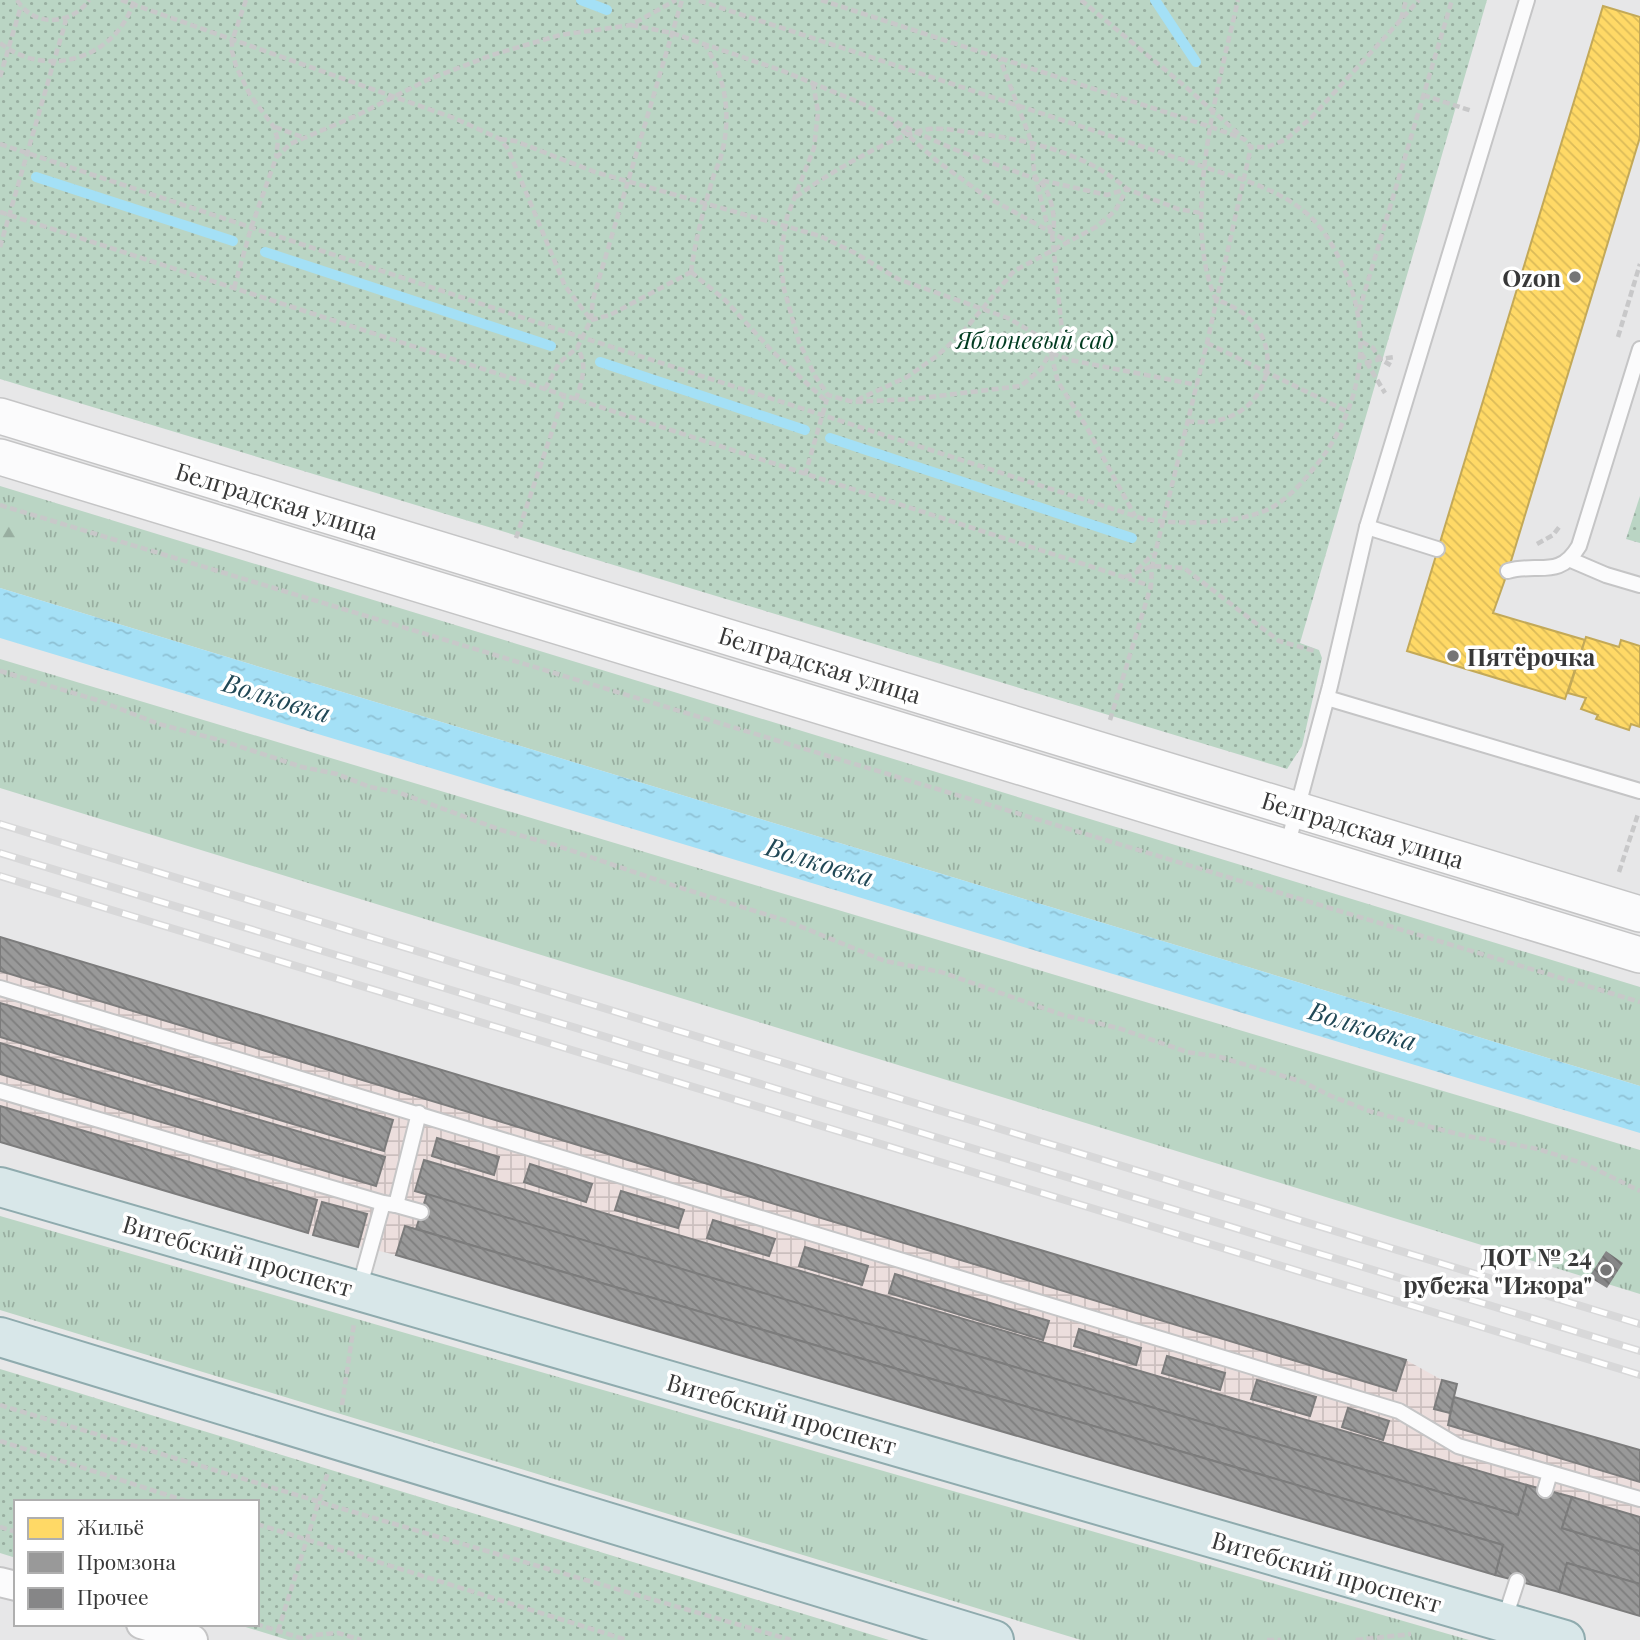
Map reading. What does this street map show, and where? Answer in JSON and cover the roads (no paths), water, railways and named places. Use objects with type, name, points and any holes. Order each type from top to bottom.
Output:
[{"type":"main road","name":"Витебский проспект","points":[[0,1187],[1565,1640]]},
{"type":"main road","points":[[0,1337],[994,1640]]},
{"type":"street","name":"Белградская улица","points":[[0,416],[1640,914]]},
{"type":"street","name":"Белградская улица","points":[[0,457],[1640,955]]},
{"type":"street","points":[[148,1626],[193,1640]]},
{"type":"lane","points":[[1286,848],[1367,527],[1527,0]]},
{"type":"lane","points":[[1508,571],[1522,567],[1547,570],[1571,560],[1579,546],[1640,349]]},
{"type":"lane","points":[[1367,527],[1437,549]]},
{"type":"lane","points":[[1571,560],[1606,575],[1640,585]]},
{"type":"lane","points":[[1326,698],[1640,791]]},
{"type":"lane","points":[[0,988],[1399,1411],[1458,1446],[1640,1499]]},
{"type":"lane","points":[[0,1091],[421,1212]]},
{"type":"lane","points":[[358,1290],[419,1113]]},
{"type":"lane","points":[[1545,1490],[1550,1473]]},
{"type":"lane","points":[[1504,1622],[1517,1581]]},
{"type":"water","name":"Волковка","points":[[0,588],[1640,1086],[1640,1133],[0,638]]},
{"type":"waterway","points":[[581,0],[607,10]]},
{"type":"waterway","points":[[1155,0],[1196,62]]},
{"type":"waterway","points":[[36,177],[233,241]]},
{"type":"waterway","points":[[265,252],[551,346]]},
{"type":"waterway","points":[[600,362],[805,430]]},
{"type":"waterway","points":[[830,438],[1132,538]]},
{"type":"railway","points":[[0,824],[1640,1324]]},
{"type":"railway","points":[[0,853],[1640,1351]]},
{"type":"railway","points":[[0,876],[1640,1375]]},
{"type":"place","name":"Ozon","points":[[1575,277]]},
{"type":"place","name":"Пятёрочка","points":[[1453,656]]},
{"type":"place","name":"ДОТ № 24 рубежа \"Ижора\"","points":[[1606,1270]]},
{"type":"park label","name":"Яблоневый сад","points":[[1035,339]]}]
